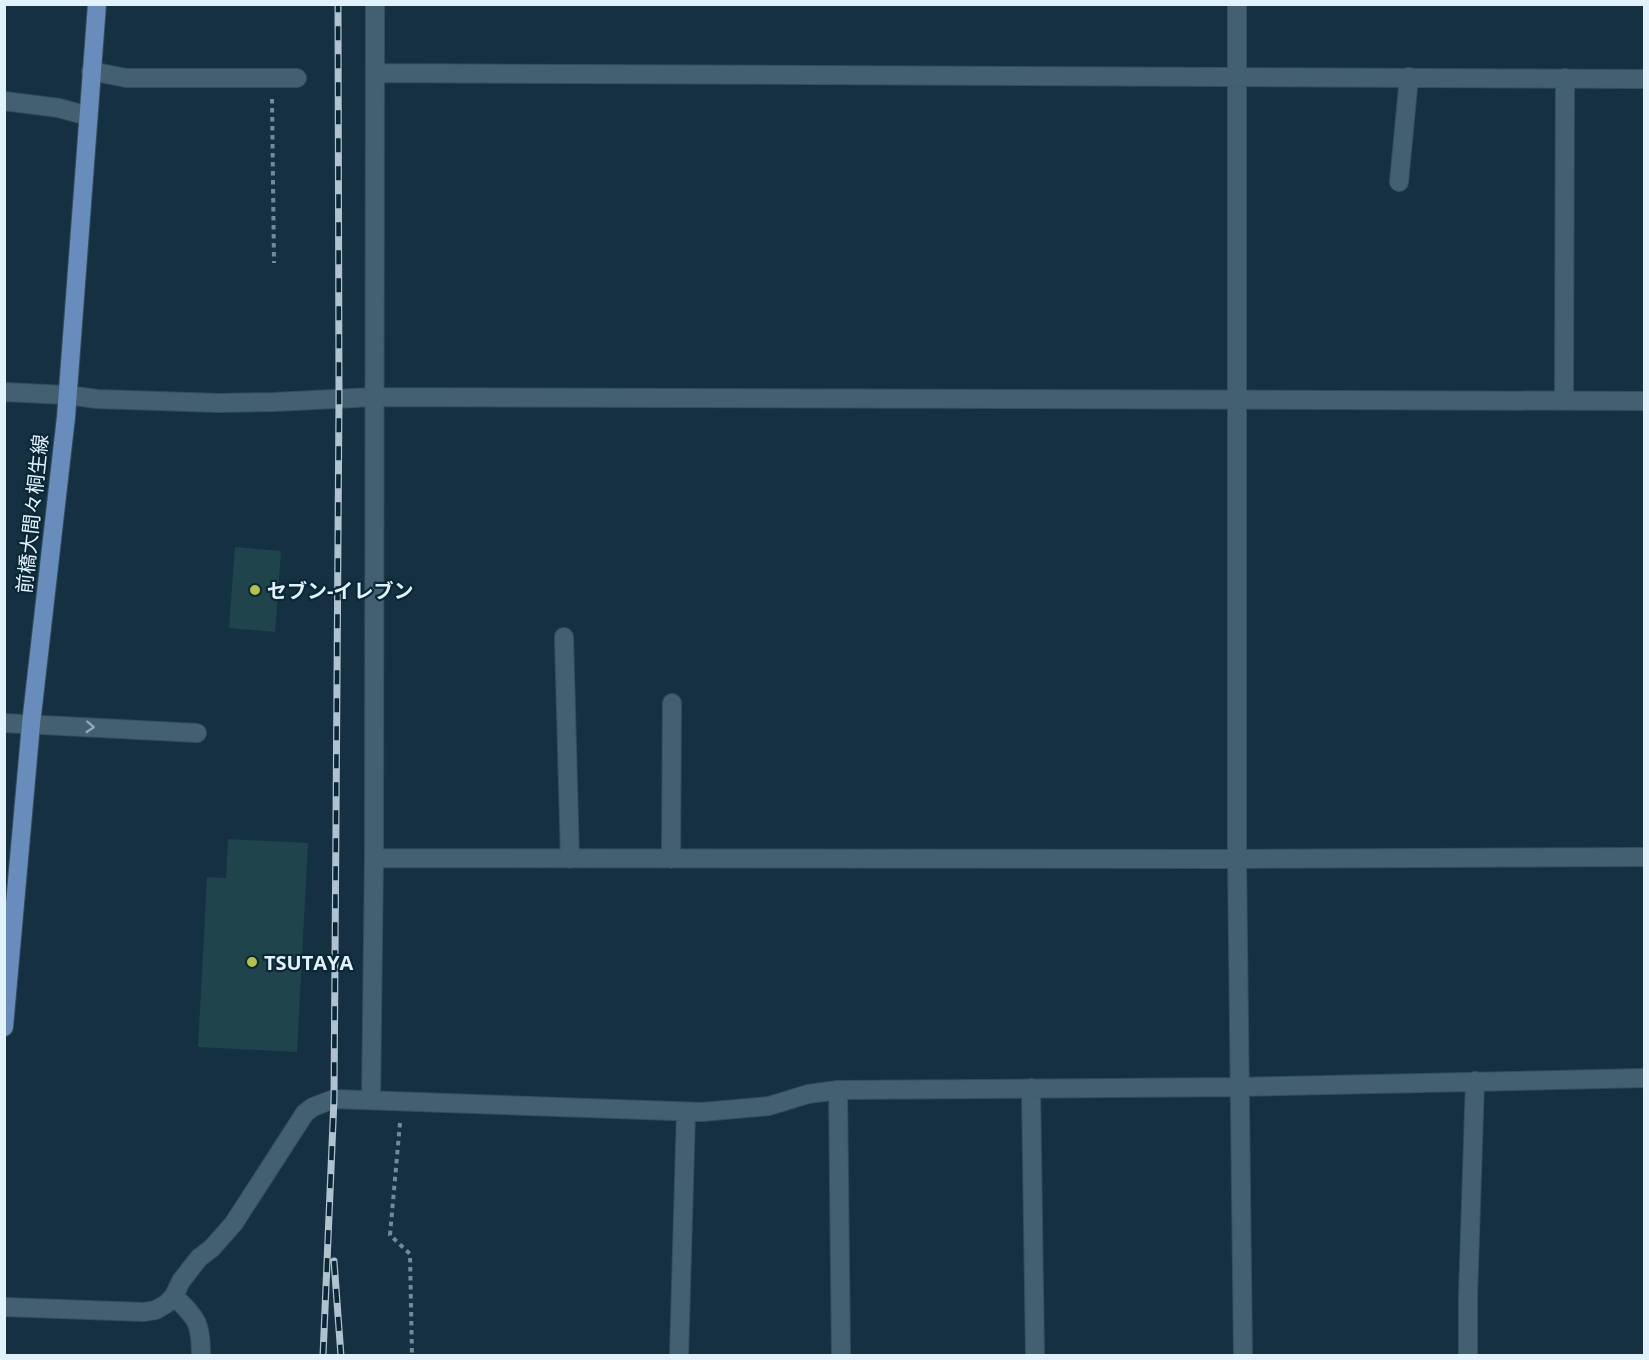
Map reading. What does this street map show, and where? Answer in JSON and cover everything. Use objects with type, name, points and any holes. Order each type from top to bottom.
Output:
[{"type":"main road","name":"前橋大間々桐生線","points":[[4,1027],[31,724],[67,395],[97,4]]},
{"type":"street","points":[[371,1100],[374,858],[375,4]]},
{"type":"street","points":[[1237,4],[1237,859],[1243,1356]]},
{"type":"street","points":[[91,71],[126,78],[297,78]]},
{"type":"street","points":[[375,74],[1644,79]]},
{"type":"street","points":[[1399,182],[1409,77]]},
{"type":"street","points":[[1564,401],[1566,78]]},
{"type":"street","points":[[4,101],[59,108],[88,116]]},
{"type":"street","points":[[4,392],[97,399],[220,403],[374,397],[1644,401]]},
{"type":"street","points":[[564,637],[570,859]]},
{"type":"street","points":[[671,859],[672,703]]},
{"type":"street","points":[[4,723],[197,733]]},
{"type":"street","points":[[374,858],[1644,857]]},
{"type":"street","points":[[4,1307],[144,1312],[156,1310],[166,1304],[174,1296],[181,1281],[199,1258],[212,1248],[234,1222],[305,1113],[313,1107],[334,1099],[686,1112],[769,1106],[808,1094],[838,1090],[1240,1087],[1644,1078]]},
{"type":"street","points":[[1468,1356],[1475,1081]]},
{"type":"street","points":[[1031,1088],[1035,1356]]},
{"type":"street","points":[[838,1090],[841,1356]]},
{"type":"street","points":[[679,1356],[686,1112]]},
{"type":"street","points":[[174,1296],[193,1315],[200,1327],[201,1356]]},
{"type":"path","points":[[272,78],[274,263]]},
{"type":"path","points":[[402,1101],[390,1235],[410,1254],[412,1356]]},
{"type":"building","name":"セブン-イレブン","points":[[235,547],[281,551],[275,632],[229,628]]},
{"type":"building","name":"TSUTAYA","points":[[228,839],[308,843],[297,1052],[198,1047],[207,877],[226,878]]},
{"type":"railway","points":[[323,1356],[334,1099],[339,399],[338,4]]},
{"type":"railway","points":[[334,1261],[341,1356]]},
{"type":"place","name":"セブン-イレブン","points":[[255,590]]},
{"type":"place","name":"TSUTAYA","points":[[252,962]]}]
